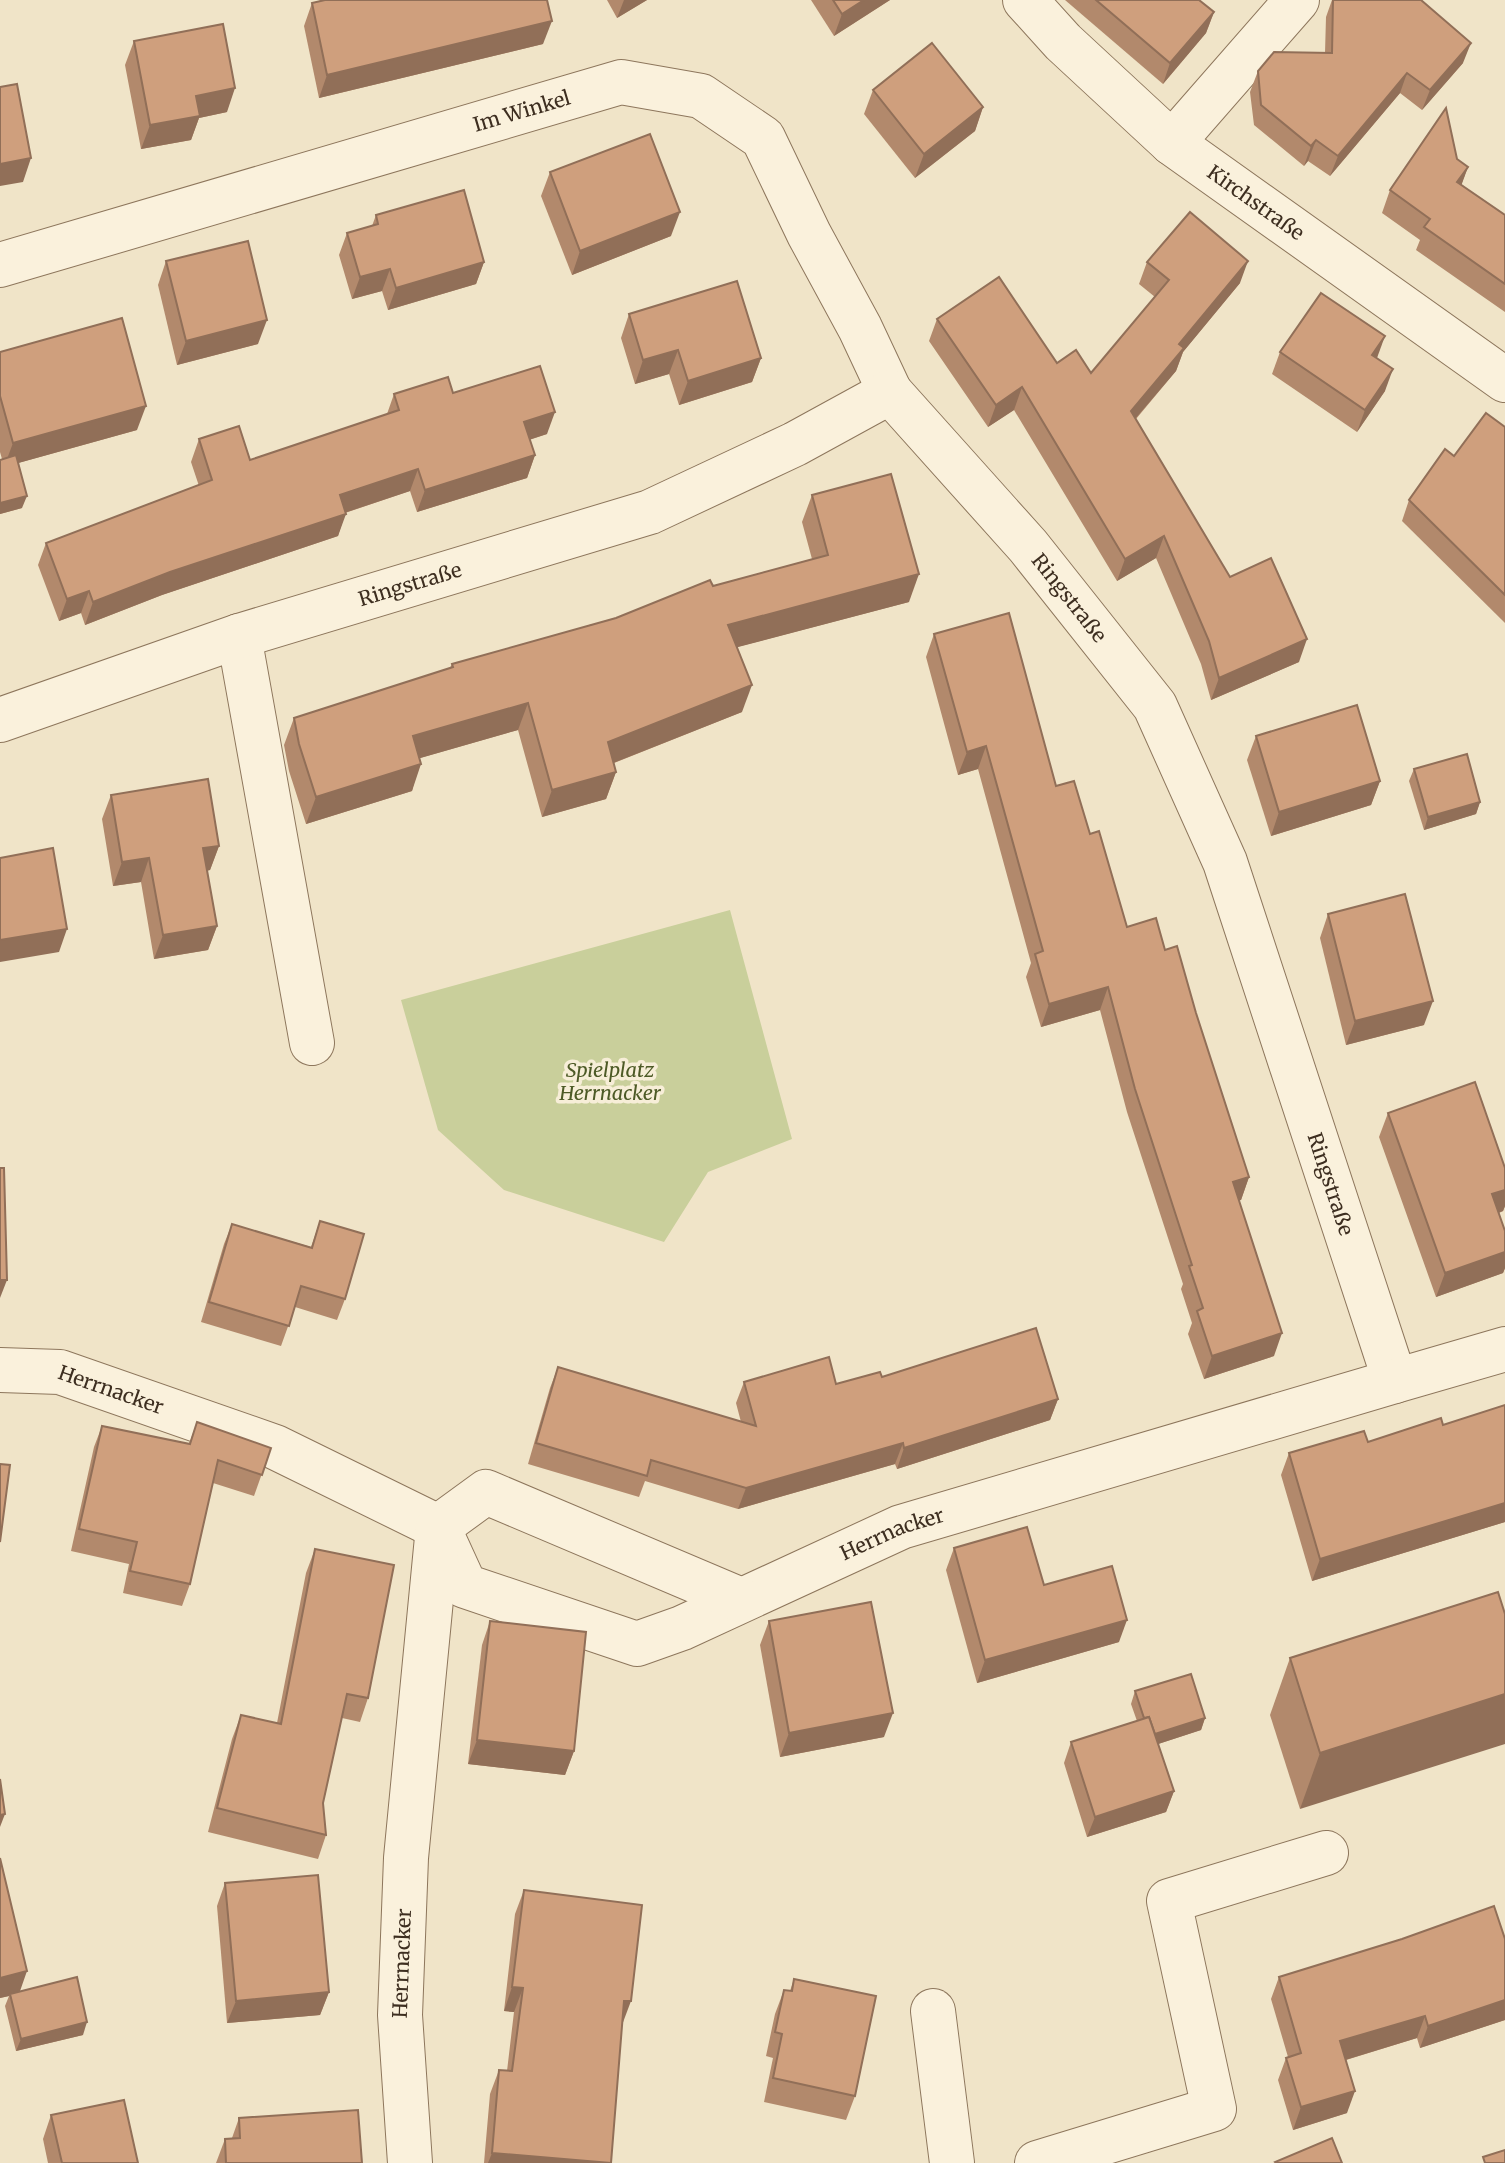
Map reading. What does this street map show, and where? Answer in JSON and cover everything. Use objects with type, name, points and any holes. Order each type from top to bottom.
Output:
[{"type":"street","name":"Kirchstraße","points":[[1025,0],[1074,52],[1172,143],[1505,380]]},
{"type":"street","points":[[1172,143],[1297,0]]},
{"type":"street","name":"Im Winkel","points":[[0,265],[621,82],[701,96],[763,138],[890,392]]},
{"type":"street","name":"Ringstraße","points":[[0,720],[239,636],[650,512],[795,444],[890,392],[1028,546],[1155,706],[1225,862],[1395,1381]]},
{"type":"street","points":[[239,636],[312,1043]]},
{"type":"street","points":[[1395,1381],[1505,1349]]},
{"type":"street","name":"Herrnacker","points":[[0,1370],[60,1372],[275,1447],[438,1527],[465,1586],[637,1644],[682,1628],[901,1527],[1395,1381]]},
{"type":"street","points":[[438,1527],[486,1492],[741,1600]]},
{"type":"street","name":"Herrnacker","points":[[410,2163],[400,2015],[406,1858],[438,1527]]},
{"type":"street","points":[[1037,2163],[1214,2109],[1169,1901],[1326,1853]]},
{"type":"street","points":[[933,2011],[952,2163]]},
{"type":"green space","name":"Spielplatz Herrnacker","points":[[730,910],[792,1139],[708,1172],[664,1242],[504,1190],[438,1130],[401,1000]]},
{"type":"building","points":[[325,0],[547,0],[552,21],[327,75],[312,3]]},
{"type":"building","points":[[833,0],[864,0],[842,14]]},
{"type":"building","points":[[1096,0],[1199,0],[1214,12],[1170,63]]},
{"type":"building","points":[[1333,0],[1421,0],[1471,43],[1430,90],[1407,73],[1338,156],[1316,140],[1311,146],[1261,105],[1258,71],[1274,52],[1332,53]]},
{"type":"building","points":[[223,24],[235,88],[196,96],[200,116],[150,125],[134,41]]},
{"type":"building","points":[[932,43],[983,107],[924,154],[873,90]]},
{"type":"building","points":[[17,84],[31,158],[0,164],[0,87]]},
{"type":"building","points":[[1446,108],[1457,159],[1468,167],[1457,182],[1505,215],[1505,284],[1424,227],[1430,219],[1390,190]]},
{"type":"building","points":[[650,134],[680,212],[580,251],[550,172]]},
{"type":"building","points":[[464,190],[484,262],[396,288],[390,269],[360,277],[347,233],[378,224],[376,215]]},
{"type":"building","points":[[1190,212],[1248,261],[1179,344],[1184,348],[1131,411],[1230,577],[1271,558],[1307,639],[1219,678],[1209,641],[1164,536],[1125,559],[1022,387],[996,405],[937,319],[999,277],[1057,363],[1076,350],[1091,373],[1169,280],[1147,262]]},
{"type":"building","points":[[248,241],[267,320],[186,341],[166,261]]},
{"type":"building","points":[[737,281],[761,358],[688,381],[678,350],[643,360],[629,314]]},
{"type":"building","points":[[1321,293],[1385,336],[1372,355],[1393,369],[1365,410],[1280,352]]},
{"type":"building","points":[[122,318],[146,406],[13,443],[0,396],[0,352]]},
{"type":"building","points":[[540,366],[555,412],[524,422],[535,455],[425,490],[418,469],[340,495],[346,514],[170,572],[93,602],[89,591],[67,599],[46,543],[212,480],[199,439],[239,426],[250,460],[399,410],[394,394],[448,377],[453,393]]},
{"type":"building","points":[[1486,413],[1505,427],[1505,595],[1409,500],[1445,449],[1454,456]]},
{"type":"building","points":[[16,455],[27,496],[0,503],[0,460]]},
{"type":"building","points":[[891,474],[919,574],[728,625],[752,685],[608,742],[616,772],[552,790],[528,703],[413,736],[421,764],[316,797],[294,718],[453,667],[452,664],[616,618],[710,580],[713,586],[828,555],[812,495]]},
{"type":"building","points":[[1009,613],[1056,786],[1074,781],[1090,834],[1099,831],[1127,927],[1156,918],[1165,950],[1177,946],[1249,1177],[1233,1182],[1282,1333],[1212,1356],[1197,1311],[1203,1308],[1189,1266],[1192,1265],[1135,1089],[1108,987],[1049,1004],[1035,954],[1043,951],[986,746],[967,752],[934,634]]},
{"type":"building","points":[[1357,705],[1380,781],[1279,812],[1256,736]]},
{"type":"building","points":[[1467,754],[1480,802],[1428,817],[1414,769]]},
{"type":"building","points":[[208,779],[219,846],[203,848],[217,926],[163,935],[149,858],[122,862],[111,795]]},
{"type":"building","points":[[53,848],[67,929],[0,940],[0,858]]},
{"type":"building","points":[[1405,894],[1433,1001],[1355,1021],[1328,914]]},
{"type":"building","points":[[1475,1082],[1505,1168],[1505,1190],[1492,1194],[1505,1231],[1505,1252],[1445,1273],[1388,1113]]},
{"type":"building","points":[[0,1168],[4,1168],[7,1280],[0,1280]]},
{"type":"building","points":[[320,1221],[364,1234],[345,1299],[301,1286],[289,1326],[209,1302],[232,1224],[312,1248]]},
{"type":"building","points":[[1036,1328],[1058,1399],[904,1448],[903,1443],[746,1488],[651,1460],[647,1476],[536,1443],[558,1367],[756,1426],[744,1382],[829,1357],[836,1384],[880,1372],[882,1377]]},
{"type":"building","points":[[1505,1405],[1505,1503],[1320,1559],[1289,1453],[1364,1431],[1368,1442],[1441,1418],[1443,1425]]},
{"type":"building","points":[[197,1422],[271,1448],[262,1475],[218,1460],[190,1584],[130,1571],[137,1542],[79,1529],[102,1426],[190,1444]]},
{"type":"building","points":[[0,1464],[10,1465],[0,1542]]},
{"type":"building","points":[[1027,1527],[1044,1585],[1112,1566],[1127,1620],[985,1660],[954,1548]]},
{"type":"building","points":[[315,1549],[394,1565],[368,1698],[347,1694],[323,1803],[326,1835],[217,1808],[241,1715],[281,1724]]},
{"type":"building","points":[[1498,1592],[1505,1614],[1505,1694],[1320,1753],[1290,1658]]},
{"type":"building","points":[[871,1602],[893,1713],[789,1733],[769,1621]]},
{"type":"building","points":[[490,1621],[586,1632],[574,1751],[477,1740]]},
{"type":"building","points":[[1191,1674],[1205,1718],[1155,1734],[1149,1717],[1144,1718],[1135,1691]]},
{"type":"building","points":[[1149,1717],[1174,1791],[1095,1817],[1071,1742]]},
{"type":"building","points":[[0,1779],[5,1814],[0,1815]]},
{"type":"building","points":[[0,1858],[27,1971],[0,1978]]},
{"type":"building","points":[[318,1875],[329,1992],[236,2001],[225,1883]]},
{"type":"building","points":[[524,1890],[642,1905],[631,2001],[624,2001],[611,2163],[492,2153],[499,2070],[512,2071],[523,1988],[512,1987]]},
{"type":"building","points":[[1494,1906],[1505,1939],[1505,2000],[1428,2026],[1425,2016],[1340,2041],[1355,2091],[1301,2107],[1286,2058],[1301,2053],[1279,1977],[1402,1939]]},
{"type":"building","points":[[77,1977],[87,2022],[21,2039],[10,1994]]},
{"type":"building","points":[[794,1979],[876,1996],[855,2096],[773,2078],[782,2034],[775,2032],[784,1990],[792,1991]]},
{"type":"building","points":[[124,2100],[138,2163],[62,2163],[51,2115]]},
{"type":"building","points":[[358,2110],[362,2163],[226,2163],[225,2139],[240,2138],[239,2118]]},
{"type":"building","points":[[1332,2138],[1342,2163],[1275,2162]]},
{"type":"building","points":[[1505,2150],[1505,2163],[1485,2163],[1483,2157]]}]
